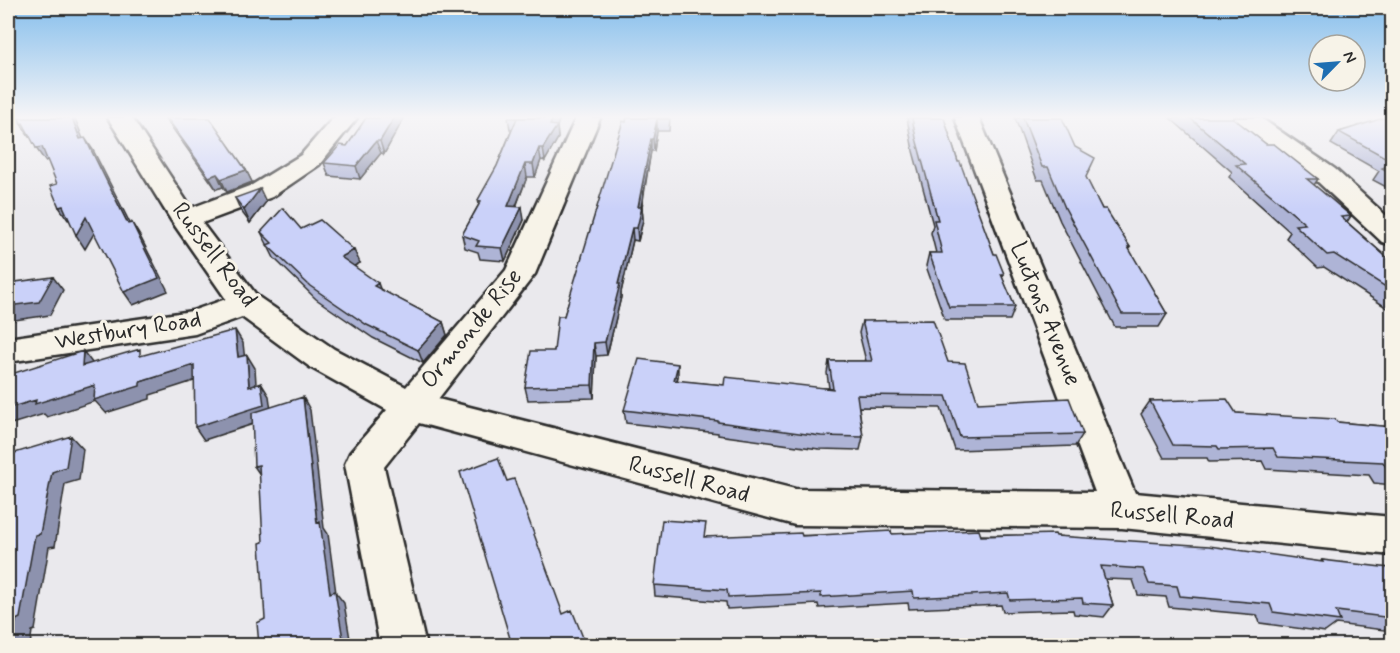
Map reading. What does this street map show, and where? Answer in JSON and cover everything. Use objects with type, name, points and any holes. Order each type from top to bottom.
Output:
[{"type":"street","name":"Russell Road","points":[[139,148],[185,220],[246,304],[322,358],[410,406],[795,507],[1122,510],[1392,536]]},
{"type":"street","points":[[185,220],[262,191],[310,160],[320,148]]},
{"type":"street","name":"Ormonde Rise","points":[[403,645],[364,464],[520,274],[575,148]]},
{"type":"street","name":"Luctons Avenue","points":[[980,148],[1122,510]]},
{"type":"street","points":[[1289,148],[1326,175],[1392,236]]},
{"type":"street","name":"Westbury Road","points":[[8,350],[195,322],[246,304]]},
{"type":"building","points":[[43,148],[90,148],[128,224],[132,223],[159,278],[124,292],[86,217],[76,235],[63,206],[59,207],[50,186],[57,184]]},
{"type":"building","points":[[189,148],[231,148],[246,170],[221,179],[217,174],[209,177]]},
{"type":"building","points":[[337,148],[370,148],[356,166],[324,163]]},
{"type":"building","points":[[504,148],[539,148],[533,164],[525,164],[508,206],[522,207],[502,248],[476,246],[479,241],[462,235]]},
{"type":"building","points":[[615,148],[649,148],[638,207],[642,207],[637,228],[632,228],[605,342],[594,343],[592,385],[525,387],[531,351],[554,351],[558,316],[564,316]]},
{"type":"building","points":[[919,148],[954,148],[1015,307],[949,307],[929,253],[942,253],[934,220],[938,220]]},
{"type":"building","points":[[1035,148],[1078,148],[1095,158],[1086,177],[1102,209],[1106,209],[1130,247],[1128,247],[1167,314],[1122,314],[1065,208],[1048,167],[1042,167]]},
{"type":"building","points":[[1226,148],[1280,148],[1318,179],[1307,179],[1351,216],[1341,217],[1392,262],[1392,291],[1334,254],[1327,255],[1295,225],[1305,224],[1236,165],[1245,164]]},
{"type":"building","points":[[1369,148],[1392,148],[1392,161]]},
{"type":"building","points":[[1392,164],[1392,173],[1382,168]]},
{"type":"building","points":[[260,189],[244,210],[235,198]]},
{"type":"building","points":[[283,208],[301,229],[320,220],[354,250],[341,257],[378,283],[374,286],[443,322],[418,350],[367,325],[310,286],[267,245],[272,243],[261,232]]},
{"type":"building","points":[[53,277],[39,302],[8,306],[8,283]]},
{"type":"building","points":[[933,320],[948,362],[965,363],[978,403],[1069,398],[1083,434],[960,437],[946,396],[857,395],[863,437],[821,436],[624,410],[639,359],[678,364],[674,380],[724,385],[725,377],[833,389],[829,361],[872,361],[862,321]]},
{"type":"building","points":[[235,330],[238,357],[247,355],[249,387],[261,383],[264,405],[195,427],[194,365],[140,382],[140,386],[94,400],[95,385],[35,404],[36,400],[8,408],[8,375],[83,351],[82,366],[140,349],[140,356]]},
{"type":"building","points":[[303,397],[317,523],[320,522],[330,593],[335,591],[344,645],[259,645],[257,623],[265,619],[260,543],[263,542],[259,465],[254,466],[252,413]]},
{"type":"building","points":[[1227,399],[1236,413],[1335,419],[1337,422],[1392,427],[1392,471],[1388,470],[1383,462],[1278,457],[1273,448],[1219,449],[1217,446],[1173,445],[1150,401]]},
{"type":"building","points":[[71,436],[66,467],[52,472],[40,534],[35,535],[20,618],[16,620],[12,645],[8,645],[8,455]]},
{"type":"building","points":[[498,458],[507,481],[514,479],[563,614],[572,610],[586,645],[512,645],[460,472]]},
{"type":"building","points":[[662,520],[706,523],[704,537],[979,530],[981,536],[1055,534],[1056,536],[1209,546],[1323,562],[1322,560],[1390,568],[1392,618],[1336,611],[1340,621],[1273,612],[1270,604],[1180,596],[1177,586],[1149,584],[1143,569],[1101,566],[1113,605],[1083,603],[1082,598],[1010,600],[1008,593],[914,598],[913,591],[821,597],[821,593],[728,597],[727,590],[654,585]]}]
